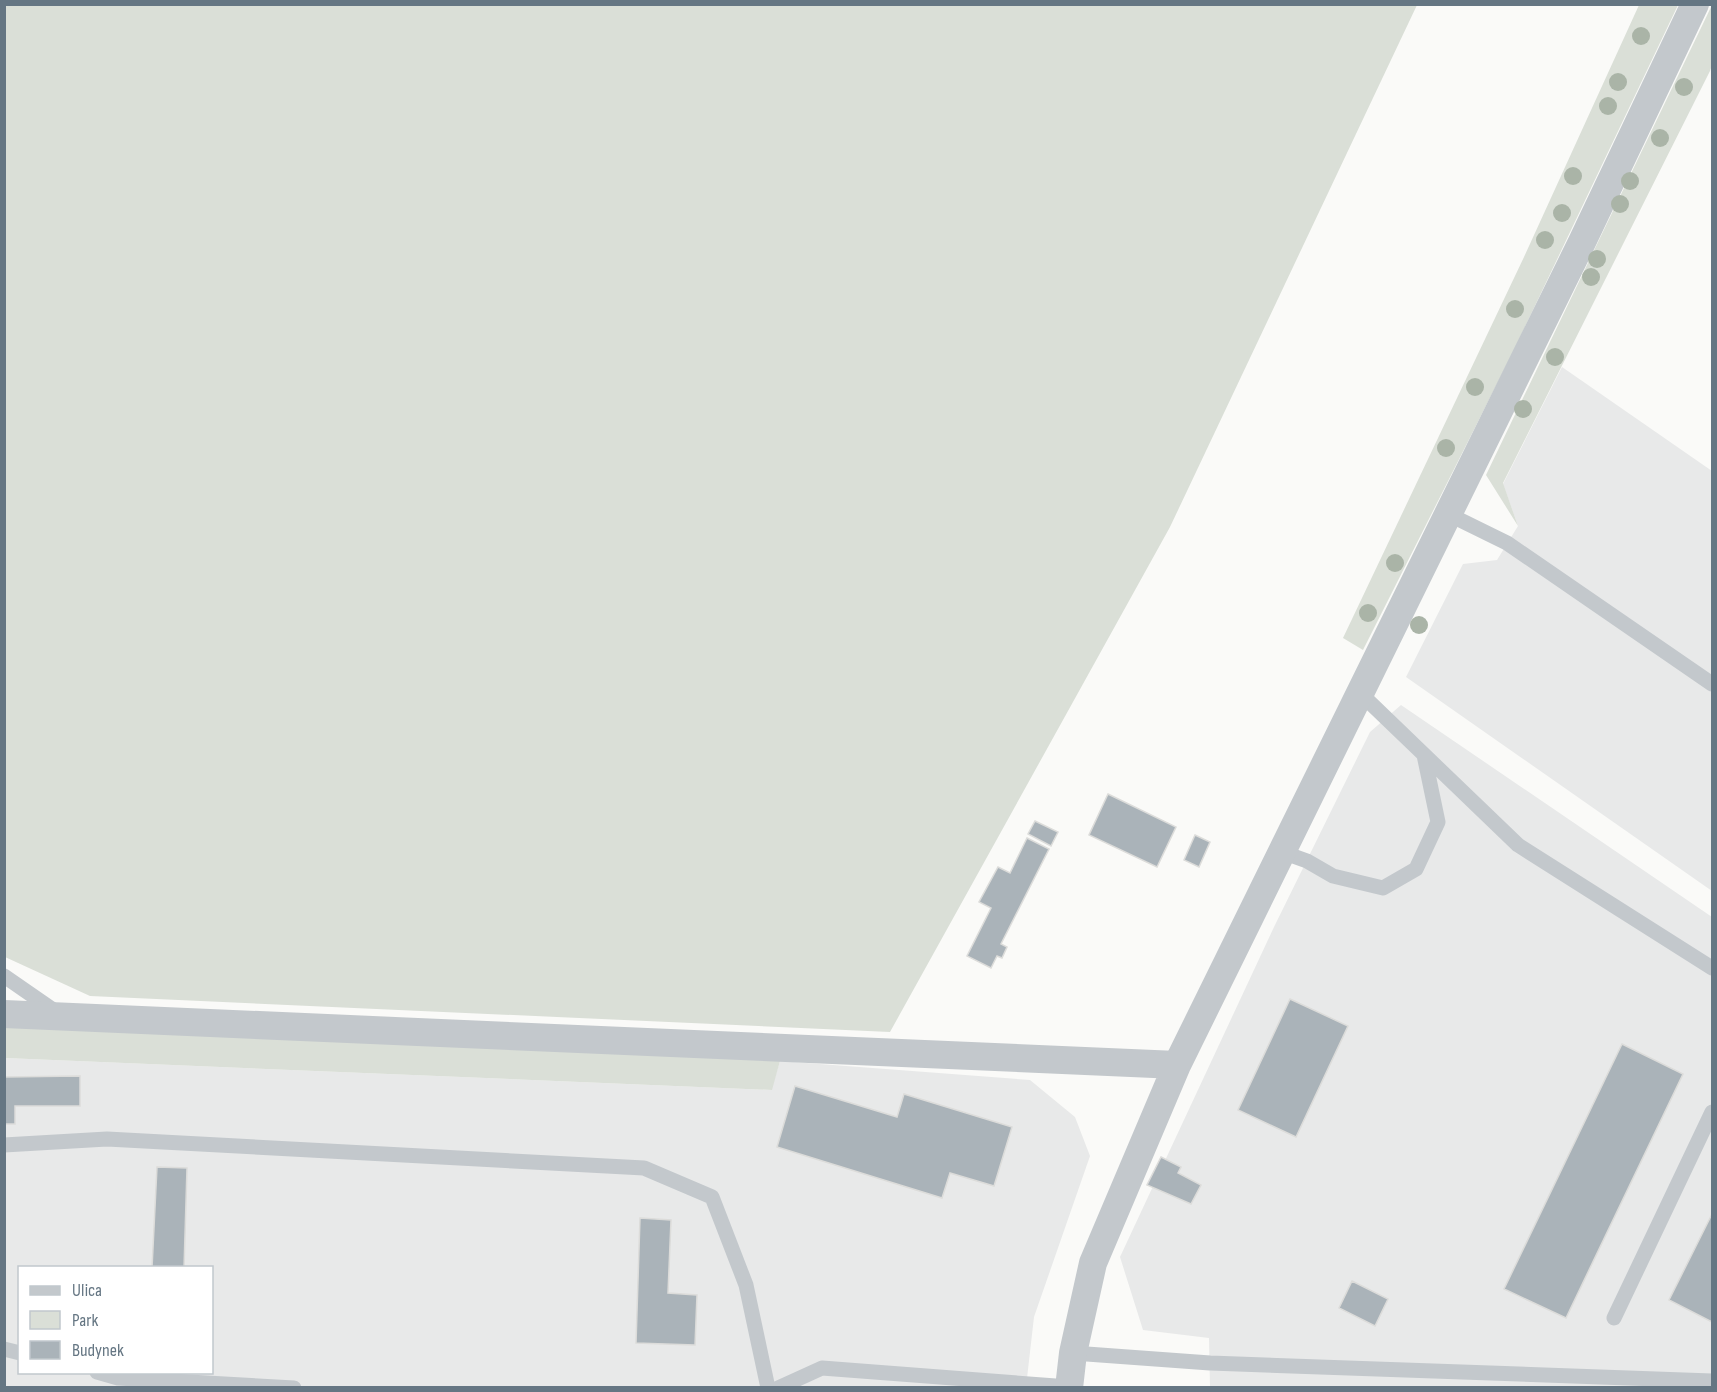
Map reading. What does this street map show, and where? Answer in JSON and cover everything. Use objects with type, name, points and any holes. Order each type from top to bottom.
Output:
[{"type":"street","points":[[1069,1387],[1073,1353],[1093,1263],[1177,1065],[1652,97],[1695,4]]},
{"type":"street","points":[[4,1014],[1177,1065]]},
{"type":"lane","points":[[1448,514],[1507,543],[1713,684]]},
{"type":"lane","points":[[1360,693],[1518,845],[1713,968]]},
{"type":"lane","points":[[1282,852],[1333,876],[1383,888],[1416,869],[1438,822],[1424,754]]},
{"type":"lane","points":[[4,976],[63,1016]]},
{"type":"lane","points":[[1614,1318],[1713,1112]]},
{"type":"lane","points":[[4,1145],[107,1139],[644,1168],[712,1197],[746,1285],[768,1388]]},
{"type":"lane","points":[[1073,1353],[1210,1363],[1713,1381]]},
{"type":"lane","points":[[778,1388],[822,1368],[1069,1387]]},
{"type":"lane","points":[[104,1374],[118,1378],[294,1388]]},
{"type":"shaded area","points":[[1562,367],[1712,471],[1712,891],[1406,677],[1463,564],[1497,560],[1518,526],[1503,484]]},
{"type":"shaded area","points":[[1401,705],[1712,917],[1712,1387],[1210,1387],[1209,1338],[1143,1330],[1120,1257],[1274,927],[1370,732]]},
{"type":"shaded area","points":[[5,1058],[771,1090],[780,1061],[1030,1080],[1075,1117],[1090,1156],[1034,1317],[1026,1387],[5,1388]]},
{"type":"green space","points":[[5,4],[1417,5],[1170,527],[890,1032],[90,996],[5,957]]},
{"type":"green space","points":[[1639,5],[1678,5],[1513,352],[1363,650],[1343,638],[1524,257]]},
{"type":"green space","points":[[1712,5],[1712,65],[1710,71],[1503,483],[1518,526],[1486,475]]},
{"type":"green space","points":[[5,1025],[780,1061],[772,1090],[5,1058]]},
{"type":"building","points":[[1108,794],[1176,827],[1157,867],[1089,835]]},
{"type":"building","points":[[1035,821],[1058,832],[1051,846],[1028,834]]},
{"type":"building","points":[[1195,835],[1210,842],[1199,867],[1184,860]]},
{"type":"building","points":[[1027,838],[1049,849],[1001,944],[1007,947],[1002,958],[997,956],[991,968],[967,956],[991,908],[979,902],[998,867],[1010,873]]},
{"type":"building","points":[[1290,999],[1348,1026],[1296,1137],[1238,1110]]},
{"type":"building","points":[[1622,1044],[1683,1074],[1566,1318],[1504,1289]]},
{"type":"building","points":[[80,1076],[80,1106],[15,1106],[15,1124],[4,1124],[4,1077]]},
{"type":"building","points":[[795,1086],[897,1117],[904,1094],[1012,1127],[994,1186],[950,1173],[942,1198],[777,1147]]},
{"type":"building","points":[[1161,1157],[1181,1167],[1178,1173],[1201,1185],[1191,1204],[1147,1185]]},
{"type":"building","points":[[157,1167],[187,1168],[184,1266],[152,1266]]},
{"type":"building","points":[[1712,1214],[1712,1322],[1669,1300]]},
{"type":"building","points":[[640,1218],[671,1220],[668,1293],[697,1295],[695,1345],[636,1343]]},
{"type":"building","points":[[1352,1281],[1388,1299],[1375,1326],[1339,1308]]}]
